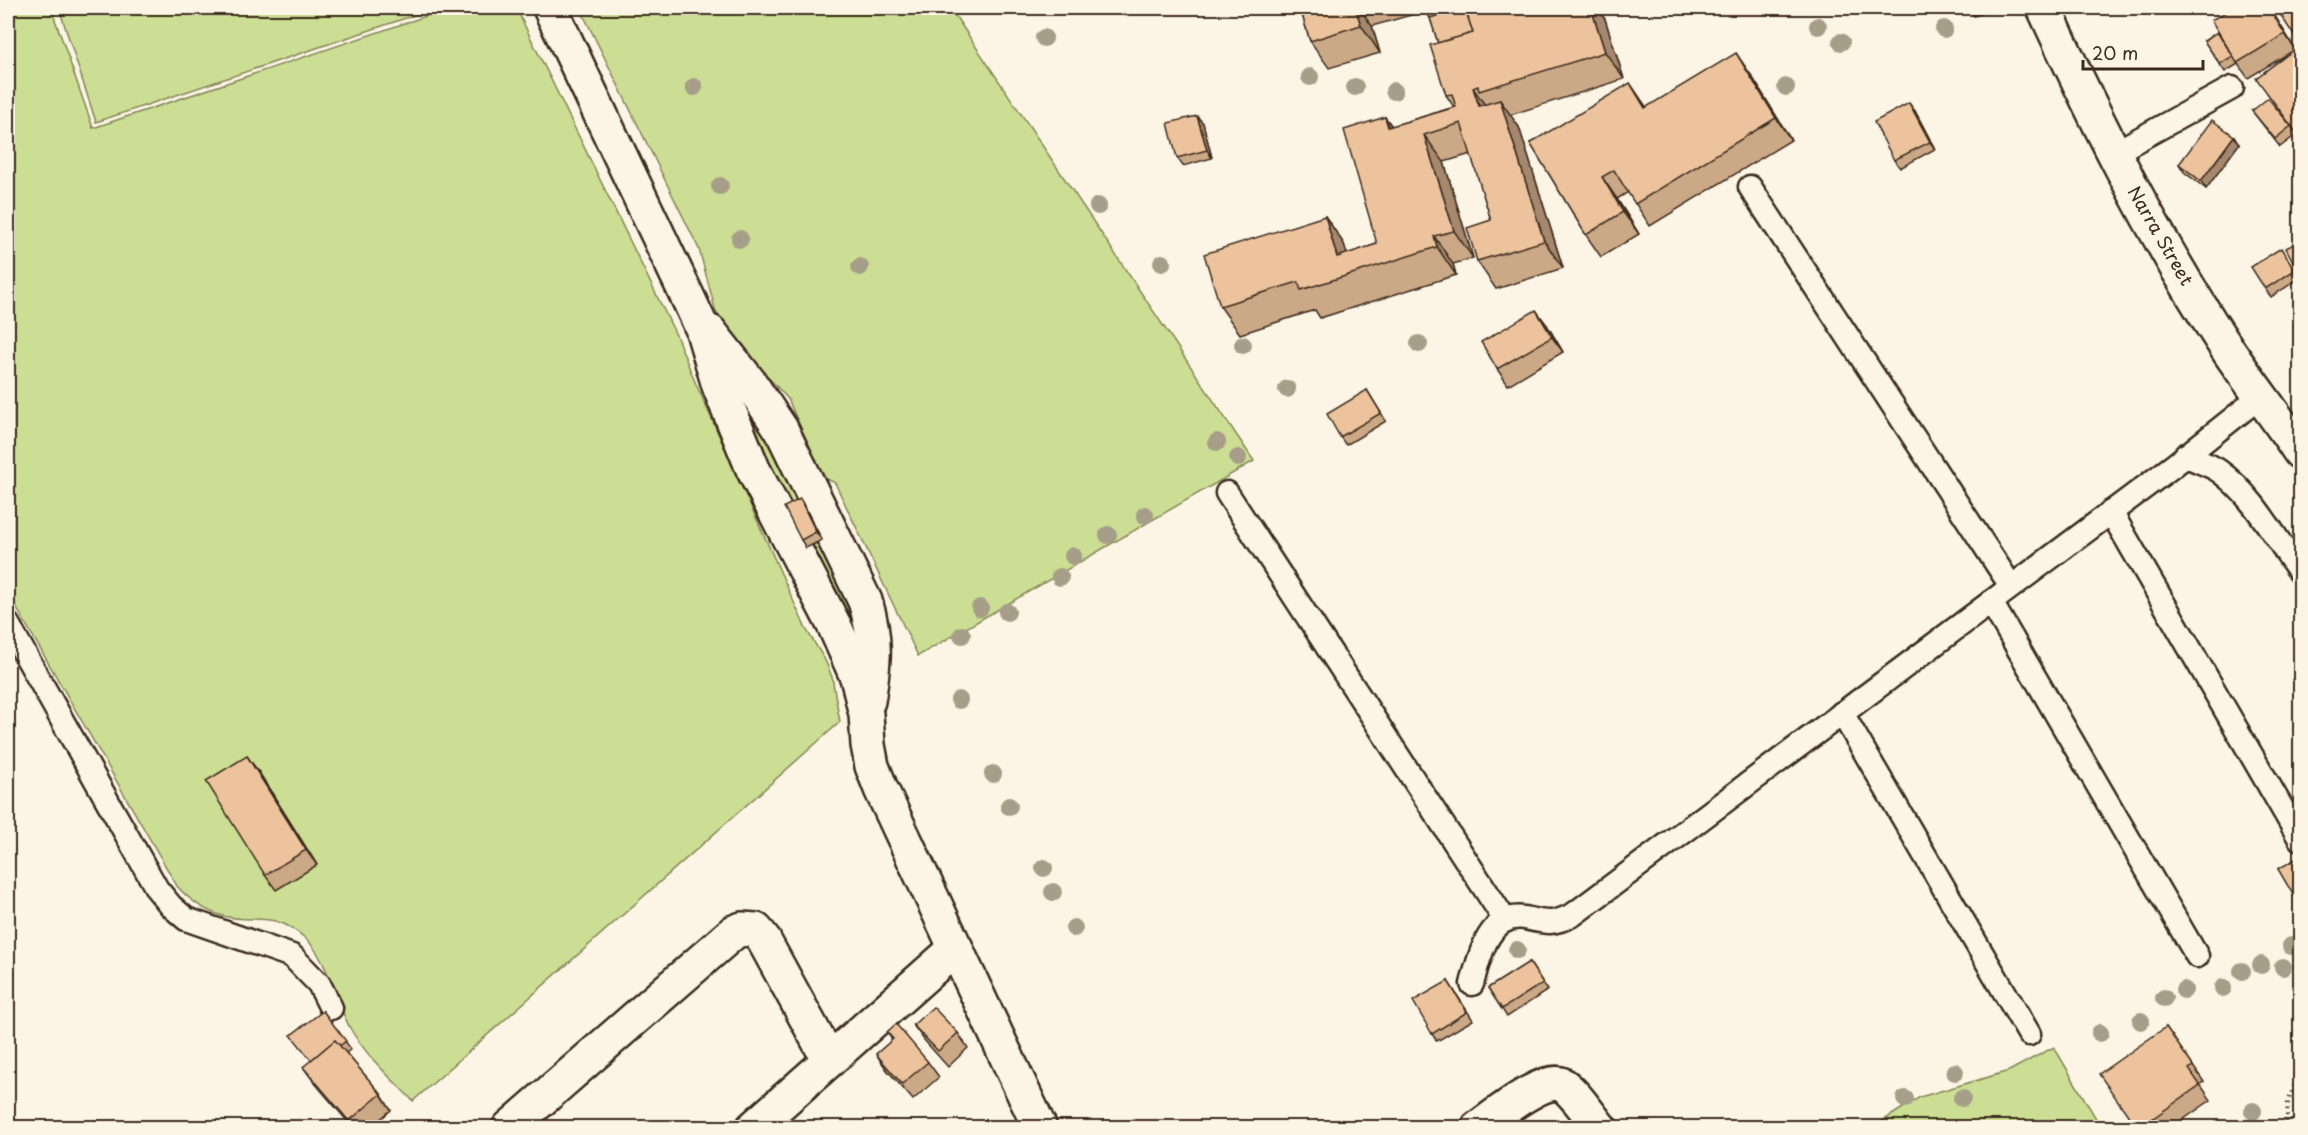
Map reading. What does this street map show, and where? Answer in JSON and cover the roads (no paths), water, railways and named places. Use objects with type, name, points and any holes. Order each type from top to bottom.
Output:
[{"type":"street","points":[[550,8],[702,328],[719,386],[740,438],[843,644],[857,677],[866,714],[872,766],[1040,1128]]},
{"type":"street","name":"Narra Street","points":[[2043,8],[2114,153],[2175,265],[2225,345],[2297,441]]},
{"type":"street","points":[[509,1128],[734,932],[742,929],[756,930],[762,937],[829,1060]]},
{"type":"street","points":[[753,1128],[956,948]]},
{"type":"street","points":[[1478,1128],[1535,1089],[1553,1082],[1564,1085],[1600,1128]]},
{"type":"lane","points":[[2114,153],[2232,88]]},
{"type":"lane","points":[[1750,187],[2011,586]]},
{"type":"lane","points":[[1472,984],[1480,954],[1488,936],[1505,920],[1524,918],[1550,923],[1574,914],[2111,512],[2261,396]]},
{"type":"lane","points":[[2186,455],[2208,464],[2230,480],[2252,503],[2301,572]]},
{"type":"lane","points":[[1227,493],[1505,920]]},
{"type":"lane","points":[[2111,512],[2301,839]]},
{"type":"lane","points":[[1991,602],[2197,956]]},
{"type":"lane","points":[[8,624],[157,889],[171,906],[186,919],[207,928],[277,949],[292,956],[319,984],[331,1008]]},
{"type":"lane","points":[[1842,713],[2029,1034]]}]
